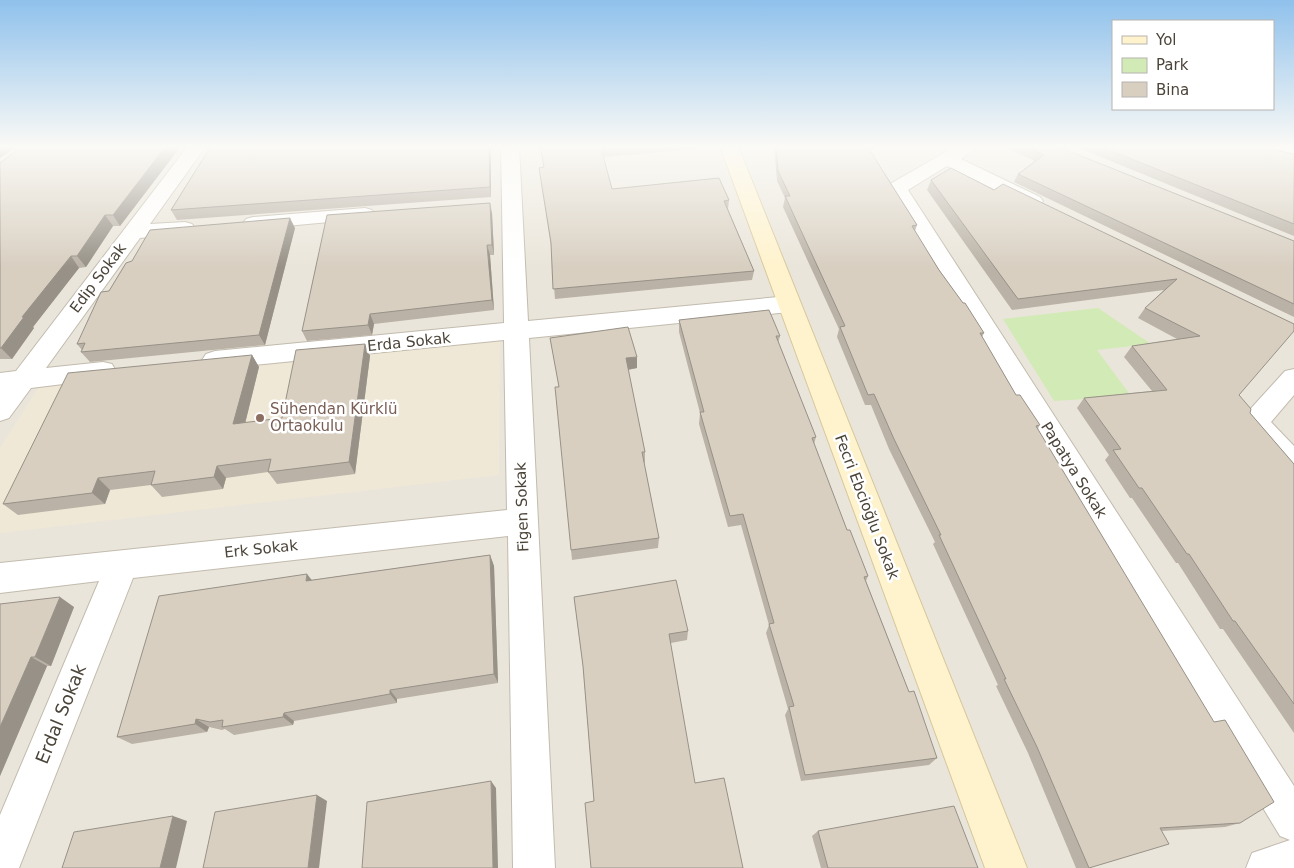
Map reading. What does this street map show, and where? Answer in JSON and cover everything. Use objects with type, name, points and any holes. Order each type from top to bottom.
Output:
[{"type":"street","name":"Edip Sokak","points":[[0,411],[11,381],[132,232],[166,187]]},
{"type":"street","name":"Figen Sokak","points":[[504,187],[502,204],[516,331],[534,868]]},
{"type":"street","name":"Fecri Ebcioğlu Sokak","points":[[744,187],[1006,868]]},
{"type":"street","name":"Papatya Sokak","points":[[900,187],[898,188],[1294,822]]},
{"type":"street","points":[[1013,187],[1054,212]]},
{"type":"street","points":[[229,225],[385,213]]},
{"type":"street","points":[[132,232],[200,227]]},
{"type":"street","name":"Erda Sokak","points":[[190,363],[789,304]]},
{"type":"street","points":[[11,381],[130,369]]},
{"type":"street","points":[[1294,378],[1254,422],[1294,465]]},
{"type":"street","name":"Erk Sokak","points":[[0,578],[123,563],[523,521]]},
{"type":"street","name":"Erdal Sokak","points":[[0,864],[123,563]]},
{"type":"street","points":[[1267,868],[1294,859]]},
{"type":"shaded area","points":[[0,187],[1294,187],[1294,868],[0,868]]},
{"type":"shaded area","name":"Sühendan Kürklü Ortaokulu","points":[[500,337],[499,475],[0,533],[0,448],[39,387]]},
{"type":"green space","points":[[1098,308],[1151,344],[1097,350],[1131,396],[1054,401],[1003,319]]},
{"type":"building","points":[[0,187],[135,187],[113,215],[105,215],[77,256],[71,256],[22,317],[24,317],[0,348]]},
{"type":"building","points":[[186,187],[490,187],[490,187],[171,210]]},
{"type":"building","points":[[542,187],[611,187],[612,189],[636,187],[723,187],[729,200],[724,201],[754,271],[553,289],[551,243]]},
{"type":"building","points":[[785,187],[893,187],[917,225],[912,226],[939,270],[963,303],[965,303],[984,333],[980,333],[1016,395],[1020,395],[1040,425],[1036,426],[1214,722],[1225,720],[1274,802],[1240,823],[1160,828],[1169,844],[1089,868],[1037,747],[939,535],[941,535],[874,394],[868,395],[840,327],[845,326],[785,196],[790,196]]},
{"type":"building","points":[[936,187],[987,187],[994,190],[999,187],[1008,187],[1294,324],[1294,331],[1239,395],[1251,409],[1250,413],[1294,464],[1294,704],[1235,621],[1233,621],[1189,554],[1187,554],[1142,488],[1139,488],[1113,450],[1121,449],[1084,398],[1167,390],[1132,346],[1200,336],[1145,308],[1177,279],[1018,299]]},
{"type":"building","points":[[1045,187],[1157,187],[1294,241],[1294,304]]},
{"type":"building","points":[[1200,187],[1294,187],[1294,224]]},
{"type":"building","points":[[490,203],[492,245],[487,245],[492,300],[370,314],[368,325],[302,331],[327,215]]},
{"type":"building","points":[[290,218],[259,335],[81,352],[85,343],[77,344],[101,292],[109,291],[126,263],[132,261],[150,230]]},
{"type":"building","points":[[769,310],[780,336],[776,336],[816,437],[812,438],[847,530],[850,530],[868,576],[864,577],[909,692],[914,691],[937,758],[805,775],[789,707],[794,706],[769,624],[774,623],[743,514],[730,516],[700,412],[704,412],[679,320]]},
{"type":"building","points":[[628,327],[637,357],[626,358],[645,452],[642,452],[659,538],[571,550],[555,387],[559,387],[550,338]]},
{"type":"building","points":[[365,344],[349,462],[268,472],[271,459],[217,466],[214,477],[151,485],[155,471],[98,478],[92,493],[3,504],[68,373],[252,355],[233,424],[282,418],[296,350]]},
{"type":"building","points":[[490,555],[494,674],[390,690],[390,694],[284,713],[283,717],[222,727],[223,720],[210,722],[196,719],[195,724],[117,737],[159,596],[307,574],[306,581]]},
{"type":"building","points":[[676,580],[688,631],[669,634],[695,783],[724,778],[743,868],[591,868],[585,803],[594,801],[583,666],[574,597]]},
{"type":"building","points":[[60,597],[35,657],[31,657],[0,727],[0,604]]},
{"type":"building","points":[[491,781],[493,868],[362,868],[367,802]]},
{"type":"building","points":[[317,795],[308,868],[203,868],[215,812]]},
{"type":"building","points":[[954,806],[978,868],[828,868],[818,831]]},
{"type":"building","points":[[173,816],[160,868],[62,868],[74,832]]},
{"type":"place","name":"Sühendan Kürklü Ortaokulu","points":[[260,418]]}]
